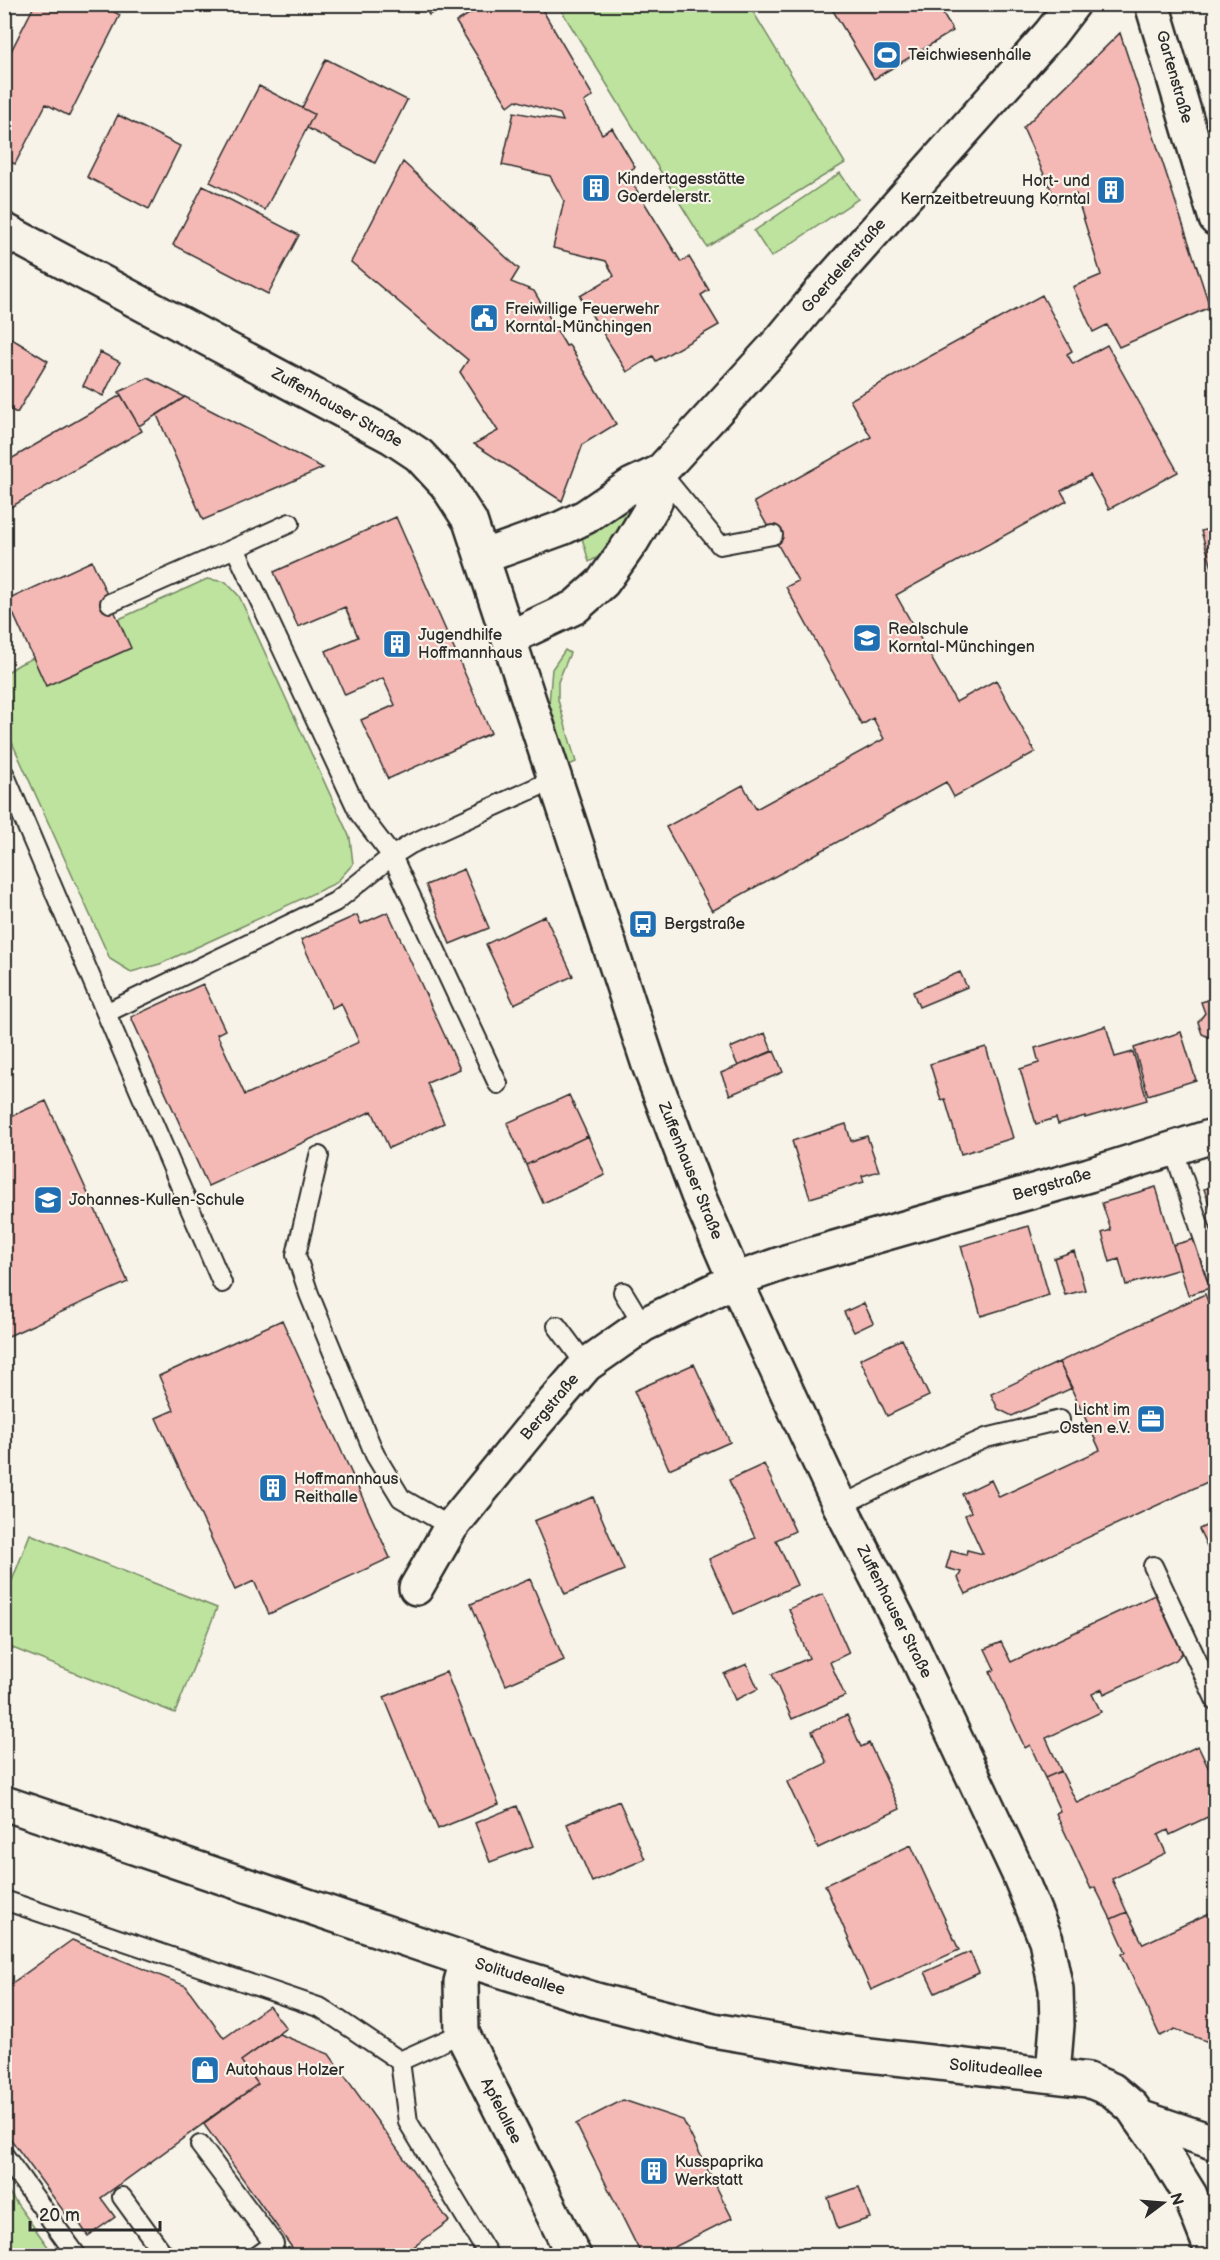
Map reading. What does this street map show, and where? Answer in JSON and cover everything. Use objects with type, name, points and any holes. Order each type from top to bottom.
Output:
[{"type":"street","name":"Goerdelerstraße","points":[[482,557],[562,528],[585,517],[632,486],[660,472],[781,340],[846,263],[1050,34],[1073,4]]},
{"type":"street","name":"Gartenstraße","points":[[1152,4],[1215,219]]},
{"type":"street","name":"Zuffenhauser Straße","points":[[4,230],[392,437],[419,455],[446,484],[470,521],[649,1065],[698,1195],[840,1506],[913,1648],[1018,1872],[1046,1940],[1056,1989],[1057,2025],[1053,2074]]},
{"type":"street","points":[[509,638],[575,607],[603,582],[632,541],[655,502],[660,472]]},
{"type":"street","name":"Bergstraße","points":[[416,1588],[451,1527],[586,1365],[643,1325],[735,1280],[789,1261],[1089,1175],[1215,1135]]},
{"type":"street","name":"Solitudeallee","points":[[4,1803],[467,1960],[596,2001],[713,2030],[843,2052],[980,2069],[1053,2074]]},
{"type":"street","name":"Apfelallee","points":[[467,1960],[461,1982],[462,2033],[574,2256]]},
{"type":"street","points":[[1053,2074],[1088,2080],[1112,2090],[1132,2108],[1157,2142],[1190,2195],[1214,2256]]},
{"type":"street","points":[[1139,2117],[1215,2143]]},
{"type":"lane","points":[[660,472],[720,545],[773,535]]},
{"type":"lane","points":[[110,603],[290,523]]},
{"type":"lane","points":[[235,548],[359,813],[392,856],[498,1084]]},
{"type":"lane","points":[[4,773],[222,1283]]},
{"type":"lane","points":[[106,1013],[335,902],[392,856],[411,844],[555,779]]},
{"type":"lane","points":[[1173,1148],[1215,1275]]},
{"type":"lane","points":[[319,1156],[296,1255],[309,1294],[375,1455],[401,1498],[451,1527]]},
{"type":"lane","points":[[623,1292],[643,1325]]},
{"type":"lane","points":[[557,1326],[586,1365]]},
{"type":"lane","points":[[840,1506],[986,1438],[1060,1420]]},
{"type":"lane","points":[[1154,1566],[1215,1701]]},
{"type":"lane","points":[[4,1900],[321,2008],[400,2061],[408,2122],[489,2256]]},
{"type":"lane","points":[[400,2061],[462,2033]]},
{"type":"lane","points":[[200,2145],[274,2244],[257,2256]]},
{"type":"lane","points":[[4,2155],[77,2256]]},
{"type":"lane","points":[[122,2197],[165,2256]]},
{"type":"green space","points":[[558,5],[749,5],[845,163],[707,247]]},
{"type":"green space","points":[[840,173],[858,199],[771,257],[754,231]]},
{"type":"green space","points":[[637,495],[644,497],[602,555],[589,562],[582,538],[596,532]]},
{"type":"green space","points":[[207,579],[226,582],[239,596],[350,838],[353,864],[336,883],[160,964],[131,972],[110,959],[5,727],[4,674],[20,664]]},
{"type":"green space","points":[[565,650],[570,653],[558,682],[558,700],[576,762],[569,765],[549,704],[552,669]]},
{"type":"green space","points":[[30,1534],[217,1608],[175,1713],[5,1645],[5,1599]]},
{"type":"green space","points":[[5,2187],[54,2255],[5,2255]]},
{"type":"building","points":[[35,4],[99,4],[120,15],[69,116],[46,104],[15,164],[4,159],[4,65]]},
{"type":"building","points":[[422,4],[447,4],[429,15]]},
{"type":"building","name":"Kindertagesstätte Goerdelerstr.","points":[[485,4],[539,4],[593,96],[584,102],[602,134],[612,128],[635,167],[626,173],[681,262],[689,257],[709,290],[701,295],[719,325],[656,361],[653,356],[627,372],[580,296],[614,276],[606,261],[553,248],[564,201],[550,176],[502,165],[514,112],[563,121],[560,114],[516,100],[508,106],[456,22]]},
{"type":"building","name":"Teichwiesenhalle","points":[[829,4],[937,4],[953,31],[874,79]]},
{"type":"building","name":"Hort- und Kernzeitbetreuung Korntal","points":[[1120,33],[1210,307],[1119,347],[1107,325],[1093,332],[1073,287],[1101,275],[1076,194],[1057,203],[1023,128]]},
{"type":"building","points":[[326,59],[407,100],[375,163],[307,128],[314,114],[302,108]]},
{"type":"building","points":[[259,86],[314,114],[265,210],[210,182]]},
{"type":"building","points":[[118,115],[180,146],[149,209],[87,177]]},
{"type":"building","name":"Freiwillige Feuerwehr Korntal-Münchingen","points":[[403,162],[519,269],[511,282],[534,291],[616,424],[583,444],[562,501],[474,444],[498,431],[460,372],[468,360],[351,262]]},
{"type":"building","points":[[203,186],[299,235],[268,294],[173,245]]},
{"type":"building","name":"Realschule Korntal-Münchingen","points":[[1042,295],[1072,351],[1067,354],[1073,364],[1107,345],[1178,472],[1109,509],[1090,475],[1061,491],[1067,501],[896,595],[956,702],[996,680],[1035,752],[954,797],[946,782],[712,911],[666,827],[743,785],[756,809],[884,739],[873,718],[862,725],[786,587],[798,581],[754,502],[871,437],[850,400]]},
{"type":"building","points":[[4,334],[48,361],[17,413],[9,409],[4,417]]},
{"type":"building","points":[[100,352],[120,362],[103,396],[83,386]]},
{"type":"building","points":[[148,378],[185,397],[139,426],[119,392]]},
{"type":"building","points":[[121,395],[142,431],[4,511],[4,463]]},
{"type":"building","points":[[185,397],[323,468],[203,520],[157,415]]},
{"type":"building","name":"Jugendhilfe Hoffmannhaus","points":[[396,517],[491,733],[388,779],[361,720],[395,705],[383,678],[345,695],[326,651],[358,637],[345,607],[298,627],[274,572]]},
{"type":"building","points":[[1216,527],[1216,581],[1201,531]]},
{"type":"building","points":[[92,561],[131,648],[46,686],[7,600]]},
{"type":"building","points":[[464,869],[489,928],[450,944],[426,885]]},
{"type":"building","points":[[388,912],[460,1069],[427,1083],[444,1123],[389,1148],[372,1111],[208,1186],[131,1017],[203,984],[225,1030],[217,1034],[245,1095],[359,1042],[341,1003],[332,1008],[301,940],[357,915],[361,924]]},
{"type":"building","points":[[545,916],[573,976],[514,1004],[486,944]]},
{"type":"building","points":[[960,972],[967,987],[919,1007],[913,992]]},
{"type":"building","points":[[1216,998],[1216,1048],[1213,1039],[1202,1034],[1198,1022],[1205,1013],[1201,1002]]},
{"type":"building","points":[[1106,1026],[1115,1057],[1133,1052],[1147,1100],[1058,1124],[1056,1118],[1036,1124],[1020,1069],[1039,1063],[1035,1048]]},
{"type":"building","points":[[1181,1032],[1196,1080],[1148,1095],[1134,1048]]},
{"type":"building","points":[[765,1033],[772,1051],[738,1066],[730,1048]]},
{"type":"building","points":[[986,1047],[1013,1138],[961,1154],[945,1099],[941,1100],[930,1064]]},
{"type":"building","points":[[774,1051],[783,1072],[730,1095],[721,1073]]},
{"type":"building","points":[[569,1095],[588,1136],[526,1165],[507,1123]]},
{"type":"building","name":"Johannes-Kullen-Schule","points":[[46,1101],[128,1282],[4,1338],[4,1119]]},
{"type":"building","points":[[846,1124],[851,1141],[867,1136],[879,1171],[862,1176],[864,1182],[810,1198],[792,1141]]},
{"type":"building","points":[[588,1136],[605,1175],[543,1203],[526,1165]]},
{"type":"building","points":[[1216,1185],[1216,1223],[1204,1189]]},
{"type":"building","points":[[1156,1187],[1180,1269],[1126,1285],[1119,1259],[1110,1262],[1102,1233],[1111,1230],[1102,1203]]},
{"type":"building","points":[[1029,1226],[1049,1295],[981,1316],[961,1246]]},
{"type":"building","points":[[1195,1239],[1210,1288],[1188,1295],[1173,1245]]},
{"type":"building","points":[[1074,1251],[1085,1290],[1065,1295],[1054,1258]]},
{"type":"building","name":"Licht im Osten e.V.","points":[[1205,1294],[1216,1322],[1216,1478],[966,1594],[958,1578],[961,1572],[946,1568],[951,1551],[966,1555],[967,1550],[983,1554],[965,1515],[971,1512],[962,1494],[991,1480],[999,1497],[1100,1450],[1059,1362]]},
{"type":"building","points":[[864,1303],[873,1323],[854,1332],[844,1312]]},
{"type":"building","name":"Hoffmannhaus Reithalle","points":[[282,1320],[390,1558],[269,1614],[254,1581],[235,1590],[156,1418],[174,1410],[159,1376]]},
{"type":"building","points":[[902,1339],[929,1396],[887,1416],[860,1359]]},
{"type":"building","points":[[1059,1362],[1072,1388],[1012,1416],[998,1409],[991,1394]]},
{"type":"building","points":[[694,1364],[730,1442],[669,1469],[634,1391]]},
{"type":"building","points":[[764,1464],[795,1531],[776,1540],[797,1585],[734,1614],[709,1559],[755,1538],[729,1480]]},
{"type":"building","points":[[593,1497],[624,1570],[565,1594],[534,1521]]},
{"type":"building","points":[[1216,1521],[1216,1565],[1199,1529]]},
{"type":"building","points":[[530,1579],[564,1660],[506,1685],[471,1604]]},
{"type":"building","points":[[1159,1593],[1182,1642],[1183,1652],[1176,1660],[1104,1694],[1102,1689],[1092,1694],[1101,1712],[1046,1738],[1061,1771],[1045,1778],[1030,1745],[1025,1748],[990,1672],[995,1670],[985,1649],[1001,1642],[1011,1662]]},
{"type":"building","points":[[823,1594],[849,1653],[830,1662],[845,1696],[792,1719],[772,1674],[809,1658],[789,1609]]},
{"type":"building","points":[[747,1664],[758,1689],[735,1700],[724,1674]]},
{"type":"building","points":[[446,1672],[499,1804],[438,1829],[384,1697]]},
{"type":"building","points":[[847,1715],[861,1747],[869,1743],[900,1809],[818,1848],[787,1782],[827,1763],[812,1731]]},
{"type":"building","points":[[1198,1746],[1216,1784],[1216,1813],[1170,1835],[1168,1830],[1158,1835],[1166,1853],[1112,1879],[1127,1912],[1111,1919],[1095,1887],[1091,1889],[1056,1813],[1060,1811],[1045,1778],[1061,1771],[1077,1803]]},
{"type":"building","points":[[619,1801],[645,1859],[592,1882],[567,1824]]},
{"type":"building","points":[[517,1806],[533,1846],[490,1862],[475,1823]]},
{"type":"building","points":[[911,1845],[959,1950],[871,1990],[825,1885]]},
{"type":"building","points":[[1216,1910],[1216,2045],[1175,2029],[1160,2036],[1122,1954],[1126,1952],[1111,1919],[1127,1912],[1143,1944]]},
{"type":"building","points":[[72,1940],[186,1986],[224,2038],[269,2006],[286,2028],[241,2061],[258,2084],[101,2198],[115,2217],[88,2236],[75,2217],[70,2220],[4,2130],[4,1989]]},
{"type":"building","points":[[970,1952],[979,1973],[935,1993],[925,1972]]},
{"type":"building","points":[[279,2034],[329,2054],[449,2221],[401,2256],[298,2256],[203,2123],[258,2084],[241,2061]]},
{"type":"building","name":"Kusspaprika Werkstatt","points":[[623,2100],[683,2120],[732,2218],[657,2256],[642,2256],[576,2124]]},
{"type":"building","points":[[859,2187],[870,2218],[838,2229],[828,2198]]},
{"type":"place","name":"Teichwiesenhalle","points":[[887,55]]},
{"type":"place","name":"Kindertagesstätte Goerdelerstr.","points":[[596,188]]},
{"type":"place","name":"Hort- und Kernzeitbetreuung Korntal","points":[[1111,190]]},
{"type":"place","name":"Freiwillige Feuerwehr Korntal-Münchingen","points":[[484,318]]},
{"type":"place","name":"Realschule Korntal-Münchingen","points":[[867,638]]},
{"type":"place","name":"Jugendhilfe Hoffmannhaus","points":[[397,644]]},
{"type":"place","name":"Bergstraße","points":[[643,924]]},
{"type":"place","name":"Johannes-Kullen-Schule","points":[[48,1200]]},
{"type":"place","name":"Licht im Osten e.V.","points":[[1151,1419]]},
{"type":"place","name":"Hoffmannhaus Reithalle","points":[[273,1488]]},
{"type":"place","name":"Autohaus Holzer","points":[[205,2070]]},
{"type":"place","name":"Kusspaprika Werkstatt","points":[[654,2171]]}]
